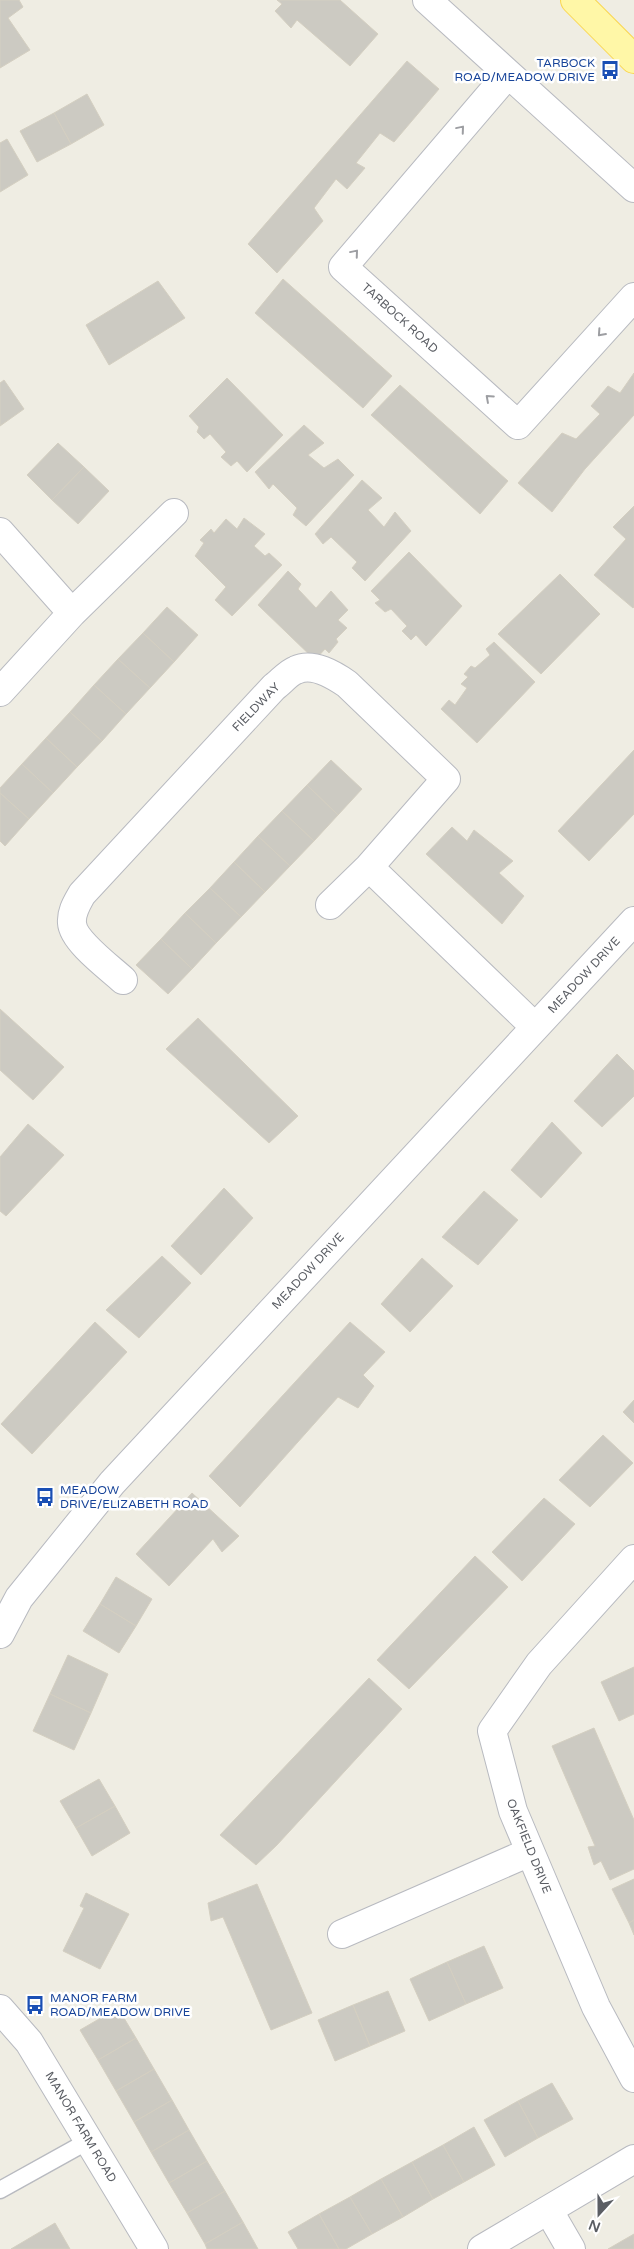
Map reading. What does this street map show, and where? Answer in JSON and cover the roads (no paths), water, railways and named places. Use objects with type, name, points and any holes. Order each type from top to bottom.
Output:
[{"type":"main road","points":[[575,0],[634,59]]},
{"type":"street","points":[[427,0],[634,188]]},
{"type":"street","name":"TARBOCK ROAD","points":[[508,74],[343,267],[518,425],[634,297]]},
{"type":"street","points":[[0,692],[72,613],[174,513]]},
{"type":"street","points":[[0,532],[72,613]]},
{"type":"street","name":"FIELDWAY","points":[[123,980],[77,938],[72,924],[74,909],[82,894],[268,694],[296,669],[313,669],[331,673],[347,684],[446,779],[368,867],[330,905]]},
{"type":"street","points":[[368,867],[535,1028]]},
{"type":"street","name":"MEADOW DRIVE","points":[[0,1634],[10,1593],[634,921]]},
{"type":"street","name":"OAKFIELD DRIVE","points":[[634,1559],[539,1664],[492,1731],[513,1811],[596,2008],[634,2078]]},
{"type":"street","points":[[342,1934],[530,1852]]},
{"type":"street","name":"MANOR FARM ROAD","points":[[0,2010],[29,2042],[90,2140],[154,2249]]},
{"type":"street","points":[[482,2249],[634,2159]]},
{"type":"street","points":[[549,2211],[571,2249]]},
{"type":"lane","points":[[2,2184],[90,2140]]},
{"type":"place","name":"TARBOCK ROAD/MEADOW DRIVE","points":[[610,70]]},
{"type":"place","name":"MEADOW DRIVE/ELIZABETH ROAD","points":[[45,1497]]},
{"type":"place","name":"MANOR FARM ROAD/MEADOW DRIVE","points":[[35,2005]]}]
